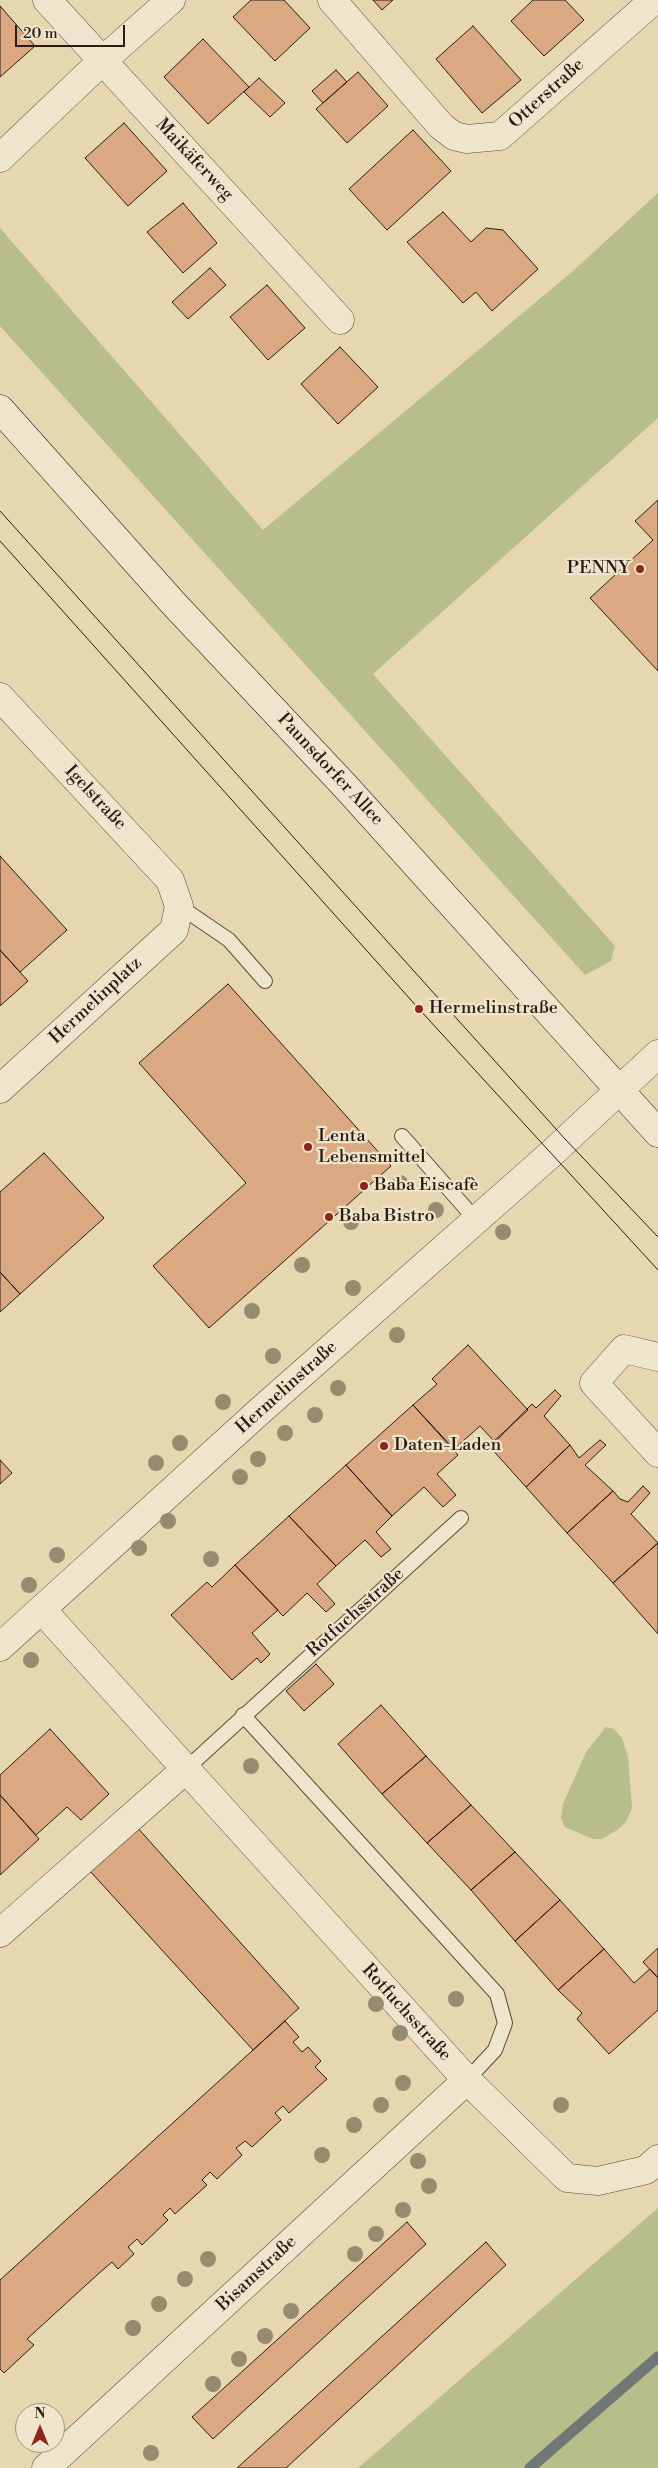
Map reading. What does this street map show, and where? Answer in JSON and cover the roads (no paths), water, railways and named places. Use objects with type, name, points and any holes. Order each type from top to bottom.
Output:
[{"type":"street","name":"Maikäferweg","points":[[47,0],[340,320]]},
{"type":"street","points":[[0,158],[102,60],[171,0]]},
{"type":"street","name":"Otterstraße","points":[[332,0],[441,126],[454,136],[467,138],[500,136],[654,0]]},
{"type":"street","name":"Paunsdorfer Allee","points":[[0,409],[168,597],[346,787],[658,1133]]},
{"type":"street","name":"Igelstraße","points":[[0,697],[170,880],[179,906]]},
{"type":"street","name":"Hermelinplatz","points":[[0,1089],[174,930],[179,906]]},
{"type":"street","name":"Hermelinstraße","points":[[0,1647],[552,1153],[618,1089],[658,1054]]},
{"type":"street","points":[[658,1357],[624,1350],[594,1383],[658,1453]]},
{"type":"street","name":"Rotfuchsstraße","points":[[42,1610],[467,2080],[567,2178],[598,2181],[646,2170],[658,2159]]},
{"type":"street","name":"Rotfuchsstraße","points":[[0,1933],[186,1769]]},
{"type":"street","name":"Bisamstraße","points":[[46,2468],[467,2080]]},
{"type":"lane","points":[[179,906],[229,940],[265,981]]},
{"type":"lane","points":[[402,1136],[476,1220]]},
{"type":"lane","name":"Rotfuchsstraße","points":[[186,1769],[243,1715],[462,1518]]},
{"type":"lane","points":[[243,1715],[497,1994],[505,2023],[495,2050],[467,2080]]},
{"type":"waterway","points":[[530,2468],[658,2357]]},
{"type":"tram line","points":[[0,511],[565,1139],[658,1237]]},
{"type":"tram line","points":[[0,541],[419,1009],[658,1270]]},
{"type":"place","name":"PENNY","points":[[640,569]]},
{"type":"place","name":"Hermelinstraße","points":[[419,1009]]},
{"type":"place","name":"Lenta Lebensmittel","points":[[308,1147]]},
{"type":"place","name":"Baba Eiscafè","points":[[364,1186]]},
{"type":"place","name":"Baba Bistro","points":[[329,1217]]},
{"type":"place","name":"Daten-Laden","points":[[384,1446]]}]
